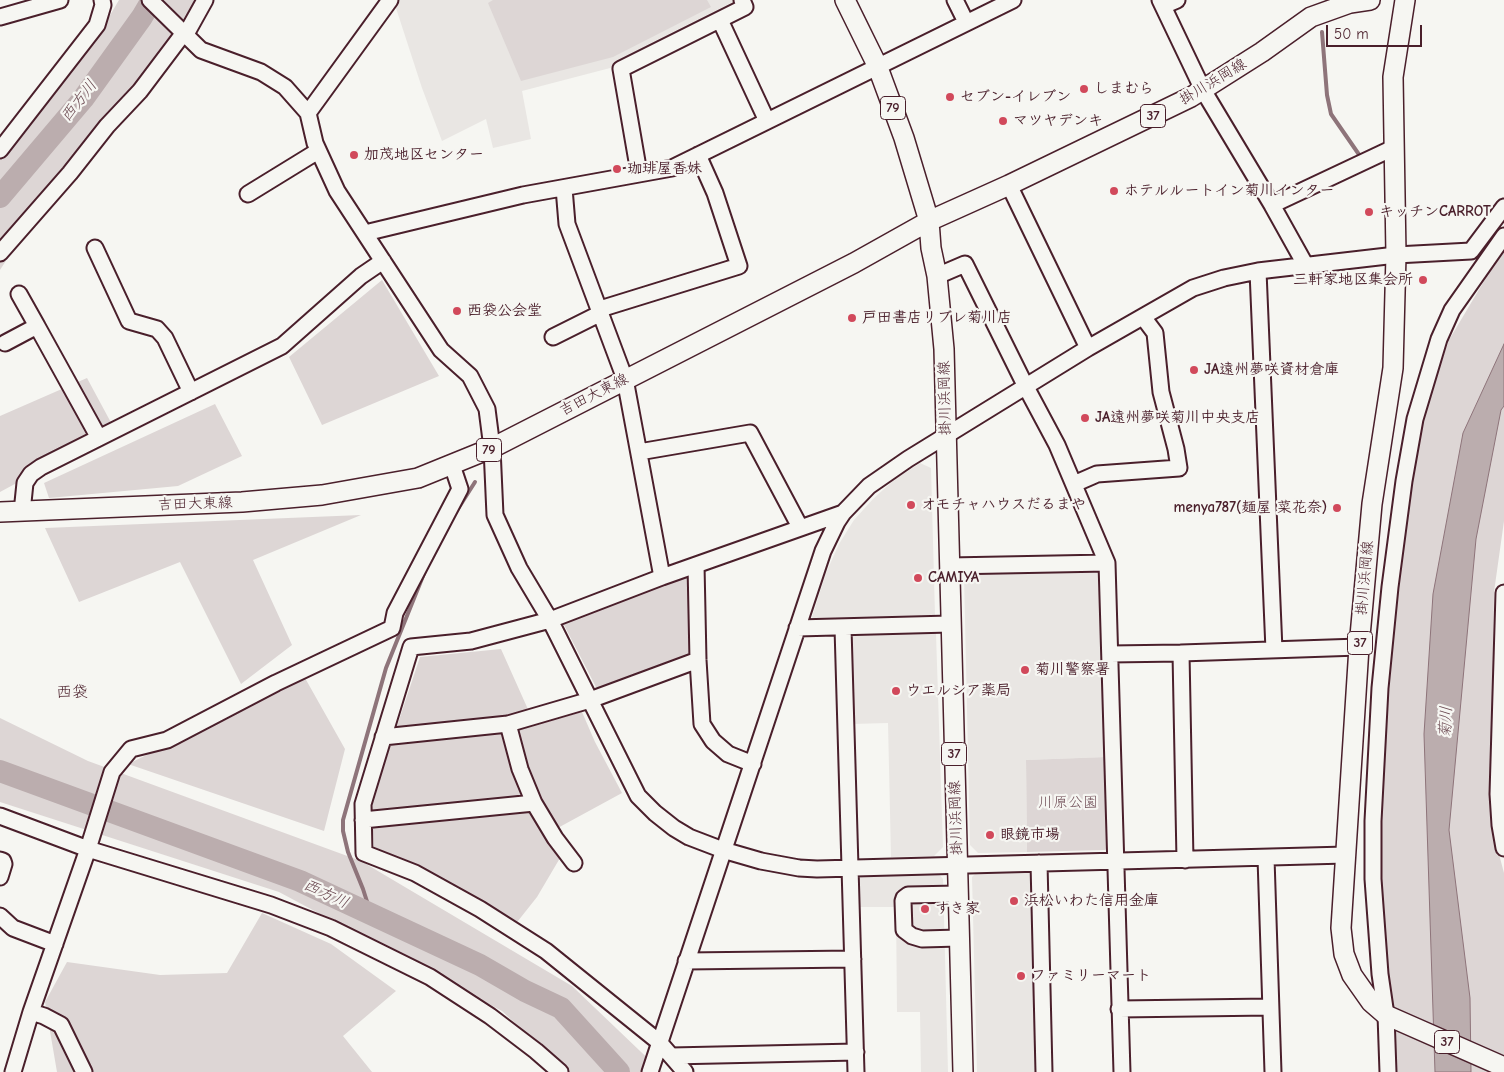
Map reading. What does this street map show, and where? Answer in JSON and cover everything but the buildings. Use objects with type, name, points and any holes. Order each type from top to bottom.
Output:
[{"type":"main road","name":"79","points":[[845,0],[877,66],[904,138],[929,221]]},
{"type":"main road","name":"掛川浜岡線","points":[[963,1072],[957,865],[955,629],[949,566],[944,349],[937,276],[931,248],[929,221],[1009,185],[1203,90],[1311,17],[1350,3],[1370,0]]},
{"type":"main road","name":"掛川浜岡線","points":[[1405,0],[1393,77],[1396,255],[1393,368],[1372,504],[1359,647],[1341,928],[1344,954],[1352,975],[1371,1002],[1388,1016],[1504,1067]]},
{"type":"main road","name":"吉田大東線","points":[[0,512],[242,502],[322,495],[418,478],[492,448],[854,263],[929,221]]},
{"type":"street","points":[[0,17],[60,0]]},
{"type":"street","points":[[0,150],[96,25],[103,5],[102,0]]},
{"type":"street","points":[[150,0],[201,50],[261,72],[290,91],[308,113],[318,151],[337,190],[441,350],[470,376],[486,409],[492,448],[495,515],[519,568],[550,620],[638,796],[655,813],[689,837],[723,850],[761,861],[799,868],[1346,856]]},
{"type":"street","points":[[0,252],[70,173],[107,126],[140,91],[184,35],[205,0]]},
{"type":"street","points":[[639,174],[621,69],[745,7],[742,0]]},
{"type":"street","points":[[955,0],[966,22]]},
{"type":"street","points":[[365,234],[523,195],[672,168],[1013,0]]},
{"type":"street","points":[[308,113],[384,2]]},
{"type":"street","points":[[1167,2],[1203,90],[1306,266]]},
{"type":"street","points":[[720,20],[767,120]]},
{"type":"street","points":[[1272,206],[1393,148]]},
{"type":"street","points":[[248,194],[318,151]]},
{"type":"street","points":[[553,336],[600,311],[739,266],[715,193],[698,155]]},
{"type":"street","points":[[1009,185],[1088,348]]},
{"type":"street","points":[[564,188],[566,224],[625,379],[662,577]]},
{"type":"street","points":[[650,1072],[823,551],[843,513],[869,486],[945,435],[1088,348],[1193,288],[1224,278],[1258,271],[1396,255],[1471,251],[1504,207]]},
{"type":"street","points":[[1388,1072],[1388,1016],[1380,974],[1374,888],[1373,821],[1380,688],[1404,481],[1415,418],[1439,339],[1452,310],[1504,236]]},
{"type":"street","points":[[95,248],[129,320],[157,329],[161,333],[191,392]]},
{"type":"street","points":[[22,512],[25,483],[31,474],[41,466],[282,346],[361,276],[383,261]]},
{"type":"street","points":[[937,276],[965,264],[1026,387],[1057,444],[1107,563],[1114,862],[1122,1072]]},
{"type":"street","points":[[1258,271],[1274,650]]},
{"type":"street","points":[[19,294],[99,438]]},
{"type":"street","points":[[1074,484],[1096,474],[1179,468],[1161,392],[1155,333],[1143,317]]},
{"type":"street","points":[[5,343],[37,326]]},
{"type":"street","points":[[639,452],[750,433],[800,527]]},
{"type":"street","points":[[13,1072],[31,1012],[112,772],[130,749],[167,740],[276,683],[392,628],[395,612],[460,488],[452,465]]},
{"type":"street","points":[[685,1072],[671,1056],[657,1048],[546,951],[488,914],[415,873],[364,853],[363,804],[411,647],[471,641],[550,620],[662,577],[843,513]]},
{"type":"street","points":[[949,566],[1048,567],[1107,563]]},
{"type":"street","points":[[696,565],[698,660],[702,724],[713,741],[728,754],[753,764]]},
{"type":"street","points":[[1504,593],[1498,794],[1504,848]]},
{"type":"street","points":[[797,628],[955,629]]},
{"type":"street","points":[[843,628],[852,868],[856,1072]]},
{"type":"street","points":[[1110,654],[1359,647]]},
{"type":"street","points":[[1181,653],[1185,860]]},
{"type":"street","points":[[383,737],[508,724],[590,700],[698,660]]},
{"type":"street","points":[[508,724],[520,769],[534,803],[555,838],[574,863]]},
{"type":"street","points":[[363,820],[534,803]]},
{"type":"street","points":[[0,816],[271,905],[331,928],[430,977],[490,1016],[560,1072]]},
{"type":"street","points":[[1266,858],[1272,1072]]},
{"type":"street","points":[[0,860],[4,864],[0,876]]},
{"type":"street","points":[[1039,863],[1044,1072]]},
{"type":"street","points":[[958,894],[908,895],[904,898],[904,930],[912,936],[922,938],[959,938]]},
{"type":"street","points":[[0,916],[13,928],[55,944]]},
{"type":"street","points":[[686,961],[853,960]]},
{"type":"street","points":[[1120,1009],[1270,1007]]},
{"type":"street","points":[[31,1012],[61,1024],[84,1072]]},
{"type":"street","points":[[671,1056],[856,1052]]},
{"type":"shaded area","points":[[400,0],[737,0],[735,7],[614,67],[522,91],[531,139],[493,148],[486,119],[442,141],[422,88],[395,5]]},
{"type":"shaded area","points":[[920,463],[931,468],[935,615],[930,621],[817,623],[812,617],[826,573],[839,544],[854,520],[894,480]]},
{"type":"shaded area","points":[[1099,568],[1102,573],[1106,757],[1026,760],[1027,852],[978,853],[970,845],[964,575],[969,571]]},
{"type":"shaded area","points":[[931,629],[936,634],[943,847],[934,856],[891,857],[888,723],[852,724],[849,636],[854,631]]},
{"type":"shaded area","points":[[979,870],[1029,870],[1034,874],[1040,1072],[977,1072],[972,877]]},
{"type":"shaded area","points":[[936,871],[943,879],[948,1072],[921,1072],[920,1012],[897,1012],[896,907],[858,907],[857,877],[861,873]]},
{"type":"green space","points":[[119,0],[205,0],[56,183],[0,270],[0,160],[109,17]]},
{"type":"green space","points":[[493,0],[707,0],[711,7],[613,57],[521,81],[488,3]]},
{"type":"green space","points":[[1504,251],[1504,521],[1494,592],[1491,824],[1504,873],[1504,1072],[1396,1072],[1381,924],[1380,795],[1401,550],[1418,431],[1449,340],[1496,261]]},
{"type":"green space","points":[[382,280],[439,376],[322,425],[289,357]]},
{"type":"green space","points":[[87,378],[115,430],[0,492],[0,416]]},
{"type":"green space","points":[[215,404],[242,456],[178,486],[49,498],[44,483]]},
{"type":"green space","points":[[361,515],[253,560],[292,645],[241,684],[180,562],[79,602],[45,528]]},
{"type":"green space","points":[[687,574],[692,577],[691,657],[601,689],[596,687],[564,625],[565,618]]},
{"type":"green space","points":[[501,649],[535,725],[582,712],[595,742],[622,793],[554,830],[560,858],[537,897],[514,926],[374,847],[371,804],[420,657]]},
{"type":"green space","points":[[305,678],[345,749],[324,831],[128,764]]},
{"type":"green space","points":[[0,718],[88,761],[361,861],[572,986],[662,1072],[567,1072],[502,1011],[279,892],[0,802]]},
{"type":"green space","name":"川原公園","points":[[1106,757],[1110,846],[1105,850],[1027,852],[1026,760]]},
{"type":"green space","points":[[262,913],[331,944],[396,991],[343,1036],[372,1072],[57,1072],[45,1002],[67,962],[160,975],[227,973]]},
{"type":"water","name":"菊川","points":[[1504,344],[1504,406],[1501,410],[1476,539],[1449,830],[1470,998],[1471,1072],[1435,1072],[1424,734],[1433,594],[1463,433]]},
{"type":"waterway","name":"西方川","points":[[0,197],[83,99],[142,17],[152,0]]},
{"type":"waterway","points":[[1322,32],[1327,95],[1331,114],[1360,156]]},
{"type":"waterway","points":[[456,512],[475,482]]},
{"type":"waterway","points":[[371,914],[348,852],[343,831],[343,820],[386,668],[425,571]]},
{"type":"waterway","name":"西方川","points":[[0,771],[300,881],[480,965],[525,991],[561,1008],[619,1072]]},
{"type":"place","name":"しまむら","points":[[1084,89]]},
{"type":"place","name":"セブン-イレブン","points":[[950,97]]},
{"type":"place","name":"マツヤデンキ","points":[[1003,121]]},
{"type":"place","name":"加茂地区センター","points":[[354,155]]},
{"type":"place","name":"珈琲屋香妹","points":[[617,169]]},
{"type":"place","name":"ホテルルートイン菊川インター","points":[[1114,191]]},
{"type":"place","name":"キッチンCARROT","points":[[1369,212]]},
{"type":"place","name":"三軒家地区集会所","points":[[1423,280]]},
{"type":"place","name":"西袋公会堂","points":[[457,311]]},
{"type":"place","name":"戸田書店リブレ菊川店","points":[[852,318]]},
{"type":"place","name":"JA遠州夢咲資材倉庫","points":[[1194,370]]},
{"type":"place","name":"JA遠州夢咲菊川中央支店","points":[[1085,418]]},
{"type":"place","name":"オモチャハウスだるまや","points":[[911,505]]},
{"type":"place","name":"menya787(麺屋 菜花奈)","points":[[1337,508]]},
{"type":"place","name":"CAMIYA","points":[[918,578]]},
{"type":"place","name":"菊川警察署","points":[[1025,670]]},
{"type":"place","name":"ウエルシア薬局","points":[[896,691]]},
{"type":"place","name":"眼鏡市場","points":[[990,835]]},
{"type":"place","name":"浜松いわた信用金庫","points":[[1014,901]]},
{"type":"place","name":"すき家","points":[[925,909]]},
{"type":"place","name":"ファミリーマート","points":[[1021,976]]},
{"type":"district","name":"西袋","points":[[72,692]]}]
